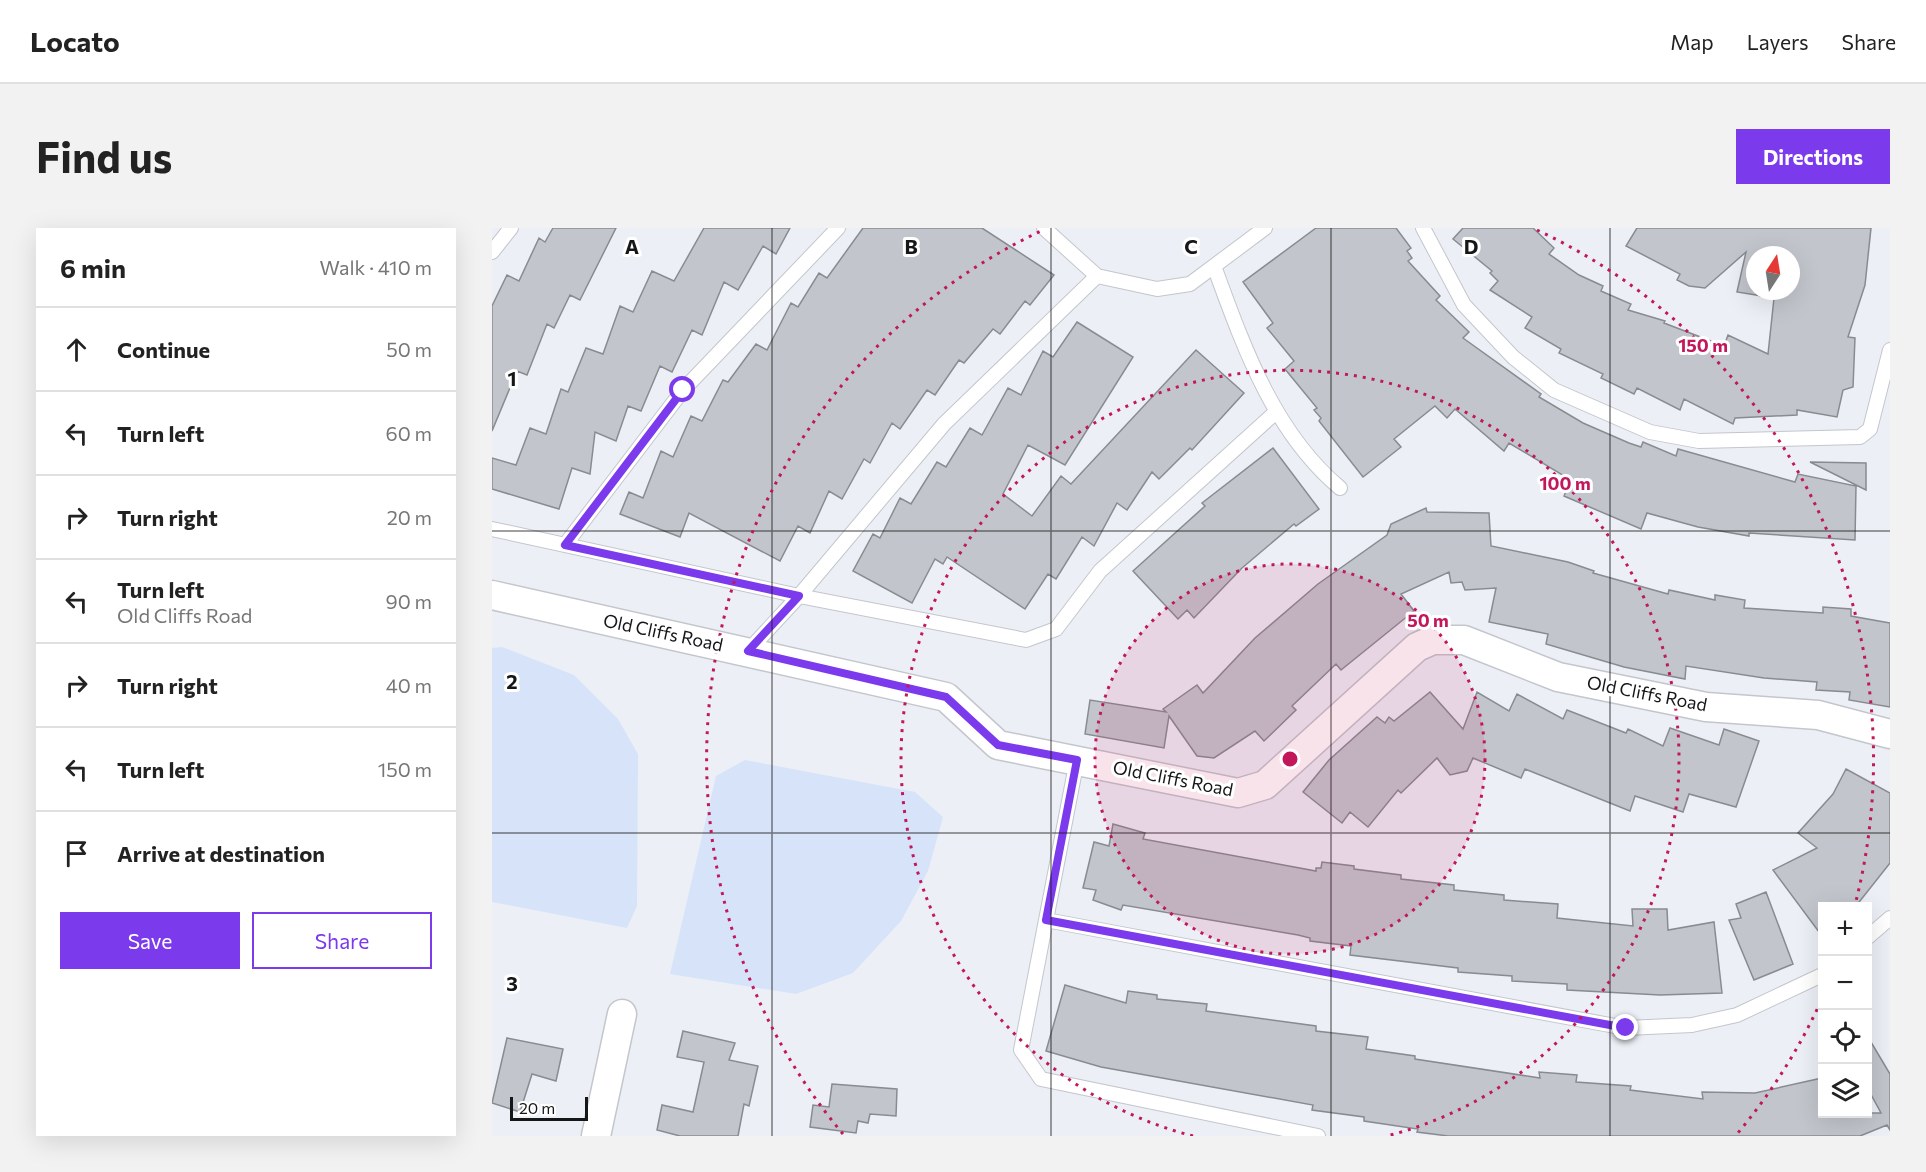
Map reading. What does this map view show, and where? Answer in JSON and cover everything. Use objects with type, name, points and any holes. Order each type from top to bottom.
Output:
[{"type":"street","name":"Old Cliffs Road","points":[[492,595],[946,697],[998,745],[1238,793],[1265,785],[1417,647],[1433,640],[1464,640],[1570,679],[1706,707],[1818,715],[1890,734]]},
{"type":"street","points":[[596,1136],[622,1014]]},
{"type":"lane","points":[[492,252],[511,228]]},
{"type":"lane","points":[[565,545],[683,390],[838,228]]},
{"type":"lane","points":[[1044,228],[1097,276],[1157,289],[1190,284],[1265,228]]},
{"type":"lane","points":[[1423,228],[1464,305],[1513,357],[1554,390],[1650,432],[1699,441],[1860,436],[1870,429],[1890,350]]},
{"type":"lane","points":[[1214,266],[1242,344],[1276,412],[1320,471],[1340,488]]},
{"type":"lane","points":[[748,651],[799,596],[944,424],[1097,276]]},
{"type":"lane","points":[[492,529],[799,596],[1026,640],[1056,630],[1100,571],[1276,412]]},
{"type":"lane","points":[[1077,760],[1021,1050],[1041,1079],[1318,1136]]},
{"type":"lane","points":[[1872,934],[1890,918]]},
{"type":"lane","points":[[1046,920],[1626,1028],[1692,1025],[1737,1015],[1818,977]]},
{"type":"shaded area","points":[[502,647],[574,675],[618,719],[638,754],[637,906],[627,928],[492,902],[492,648]]},
{"type":"shaded area","points":[[745,760],[915,792],[943,817],[928,871],[901,921],[853,973],[796,994],[670,974],[716,776]]},
{"type":"building","points":[[553,228],[616,228],[580,300],[570,295],[554,328],[547,324],[527,375],[517,371],[492,431],[492,306],[507,275],[519,281],[539,238],[545,242]]},
{"type":"building","points":[[704,228],[790,228],[776,254],[763,246],[738,290],[724,282],[702,335],[692,330],[672,372],[660,366],[641,411],[628,406],[616,441],[595,432],[590,474],[572,468],[559,509],[492,489],[492,458],[516,465],[530,428],[546,434],[561,389],[568,392],[586,348],[603,354],[620,306],[633,312],[652,271],[674,281]]},
{"type":"building","points":[[863,228],[982,228],[1054,275],[1030,305],[1025,301],[1000,334],[993,329],[964,363],[959,360],[935,395],[927,390],[900,429],[892,423],[870,463],[864,459],[842,499],[829,491],[810,533],[798,526],[780,561],[689,513],[680,537],[620,514],[629,492],[643,498],[661,451],[673,457],[691,416],[702,421],[723,380],[728,382],[756,344],[767,350],[791,303],[798,307],[819,273],[827,278]]},
{"type":"building","points":[[1316,228],[1396,228],[1411,248],[1407,251],[1412,258],[1408,261],[1440,296],[1436,300],[1469,332],[1463,338],[1541,394],[1539,397],[1583,423],[1629,443],[1641,447],[1643,442],[1676,456],[1678,449],[1795,482],[1798,474],[1856,486],[1855,540],[1749,533],[1749,536],[1698,527],[1647,513],[1641,529],[1564,496],[1571,480],[1509,443],[1504,451],[1455,409],[1447,418],[1435,406],[1394,439],[1401,447],[1363,477],[1319,421],[1321,418],[1314,410],[1317,408],[1285,369],[1294,361],[1267,328],[1273,323],[1243,282]]},
{"type":"building","points":[[1463,228],[1533,228],[1554,248],[1549,254],[1579,275],[1603,286],[1601,291],[1631,304],[1628,310],[1665,321],[1664,323],[1724,346],[1728,335],[1768,354],[1774,300],[1800,300],[1800,246],[1746,246],[1746,252],[1705,288],[1689,286],[1677,280],[1680,274],[1626,246],[1637,228],[1871,228],[1865,285],[1848,337],[1855,338],[1853,387],[1843,390],[1837,417],[1797,410],[1797,415],[1735,418],[1733,424],[1684,399],[1680,410],[1637,388],[1634,394],[1601,378],[1603,374],[1559,353],[1561,349],[1525,328],[1532,317],[1490,290],[1498,281],[1490,273],[1492,271],[1453,239]]},
{"type":"building","points":[[1746,252],[1746,293],[1737,292]]},
{"type":"building","points":[[1077,322],[1133,357],[1065,465],[1028,445],[1003,494],[1032,516],[1061,476],[1071,484],[1196,350],[1244,393],[1192,450],[1190,448],[1159,479],[1152,472],[1127,510],[1117,503],[1094,546],[1082,537],[1056,579],[1048,574],[1025,609],[947,557],[943,564],[935,559],[912,603],[853,571],[873,534],[880,538],[900,498],[911,504],[937,462],[946,467],[970,428],[982,435],[1008,388],[1021,395],[1043,351],[1053,357]]},
{"type":"building","points":[[1273,448],[1319,509],[1296,526],[1294,524],[1242,568],[1194,618],[1187,610],[1178,619],[1133,571],[1205,506],[1202,503]]},
{"type":"building","points":[[1810,462],[1866,463],[1866,490]]},
{"type":"building","points":[[1426,508],[1427,512],[1489,513],[1491,546],[1568,562],[1594,571],[1593,573],[1668,594],[1669,590],[1715,600],[1715,595],[1745,600],[1744,608],[1823,613],[1823,607],[1851,609],[1851,616],[1890,623],[1890,707],[1849,700],[1850,692],[1816,690],[1817,682],[1764,678],[1686,666],[1685,679],[1624,667],[1546,644],[1548,634],[1489,622],[1496,588],[1465,590],[1462,582],[1451,583],[1449,572],[1401,594],[1414,611],[1341,670],[1336,664],[1292,706],[1296,710],[1264,741],[1255,731],[1214,758],[1197,756],[1169,716],[1164,748],[1085,734],[1090,700],[1166,712],[1163,709],[1197,685],[1203,693],[1255,638],[1318,584],[1387,535],[1391,524]]},
{"type":"building","points":[[1430,692],[1463,729],[1477,692],[1509,711],[1517,694],[1563,719],[1567,710],[1626,733],[1628,729],[1663,746],[1670,728],[1719,745],[1724,729],[1759,741],[1736,807],[1689,794],[1683,812],[1635,796],[1630,811],[1525,769],[1521,778],[1473,758],[1467,771],[1450,775],[1437,758],[1401,793],[1398,790],[1368,827],[1350,812],[1342,823],[1303,792],[1329,760],[1377,717],[1385,723],[1389,717],[1394,721]]},
{"type":"building","points":[[1846,769],[1890,793],[1890,863],[1859,902],[1818,902],[1818,931],[1773,870],[1817,848],[1798,833],[1833,794]]},
{"type":"building","points":[[1113,824],[1145,833],[1143,839],[1316,871],[1316,868],[1321,868],[1322,862],[1354,866],[1354,869],[1401,875],[1401,879],[1454,885],[1454,890],[1504,895],[1504,900],[1558,904],[1557,918],[1633,926],[1632,909],[1667,909],[1668,930],[1714,922],[1722,993],[1660,995],[1567,990],[1567,984],[1512,981],[1512,976],[1458,972],[1458,968],[1350,955],[1351,946],[1310,941],[1310,938],[1298,935],[1123,905],[1121,910],[1093,900],[1096,890],[1083,888],[1094,842],[1109,846]]},
{"type":"building","points":[[1766,892],[1793,964],[1754,980],[1729,920],[1741,918],[1736,904]]},
{"type":"building","points":[[1065,985],[1126,1003],[1128,991],[1157,995],[1157,999],[1207,1004],[1206,1011],[1316,1026],[1316,1031],[1368,1037],[1366,1049],[1415,1056],[1415,1059],[1540,1078],[1539,1072],[1577,1075],[1576,1082],[1631,1086],[1630,1090],[1703,1099],[1702,1092],[1755,1093],[1818,1079],[1818,1118],[1872,1118],[1872,1113],[1881,1113],[1872,1096],[1872,1044],[1890,1074],[1890,1130],[1887,1125],[1860,1136],[1448,1136],[1364,1121],[1364,1117],[1312,1110],[1313,1105],[1101,1067],[1046,1051]]},
{"type":"building","points":[[683,1031],[735,1043],[729,1060],[758,1066],[749,1106],[744,1104],[738,1136],[680,1136],[657,1130],[662,1105],[693,1112],[704,1062],[677,1057]]},
{"type":"building","points":[[507,1038],[563,1049],[556,1081],[532,1074],[520,1112],[492,1103]]},
{"type":"building","points":[[832,1084],[897,1089],[896,1116],[870,1114],[868,1123],[858,1121],[856,1133],[810,1127],[813,1105],[829,1107]]},
{"type":"route","points":[[683,390],[565,545],[799,596],[748,651],[946,697],[998,745],[1077,760],[1046,920],[1626,1028]]}]
